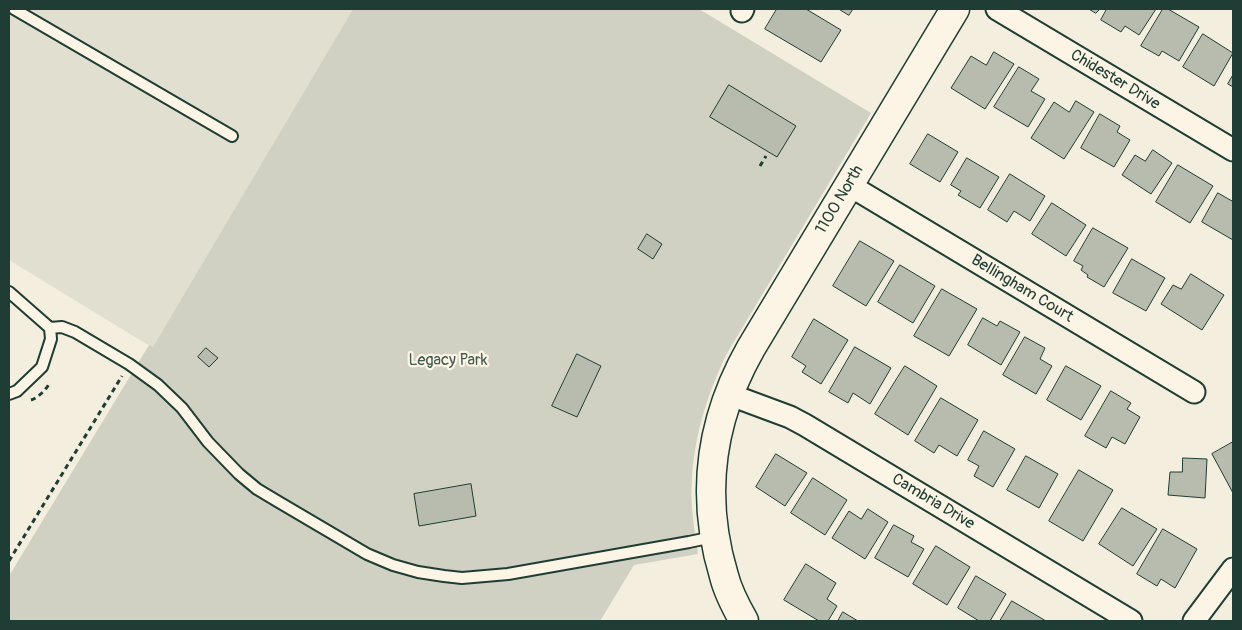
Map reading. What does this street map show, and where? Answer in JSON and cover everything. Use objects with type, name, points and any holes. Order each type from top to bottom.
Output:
[{"type":"street","name":"1100 North","points":[[744,621],[724,578],[714,537],[711,510],[712,460],[728,394],[747,356],[956,9]]},
{"type":"street","name":"Chidester Drive","points":[[997,9],[1233,150]]},
{"type":"street","name":"Bellingham Court","points":[[849,185],[1194,392]]},
{"type":"street","name":"Cambria Drive","points":[[728,394],[805,425],[1131,621]]},
{"type":"street","points":[[1194,621],[1233,569]]},
{"type":"lane","points":[[14,9],[232,136]]},
{"type":"lane","points":[[9,292],[50,328],[51,339],[42,367],[17,391],[9,394]]},
{"type":"lane","points":[[50,328],[62,327],[75,332],[129,364],[171,396],[223,459],[257,488],[367,554],[393,565],[418,572],[444,576],[462,578],[481,577],[508,574],[714,537]]},
{"type":"path","points":[[760,166],[766,156]]},
{"type":"path","points":[[9,561],[129,364]]},
{"type":"path","points":[[26,401],[34,399],[48,386],[51,379]]},
{"type":"shaded area","points":[[9,9],[353,9],[153,348],[9,260]]},
{"type":"green space","name":"Legacy Park","points":[[353,9],[699,9],[871,113],[726,355],[718,373],[704,410],[695,448],[692,508],[698,554],[634,565],[600,621],[9,621],[9,576],[149,345],[153,347]]},
{"type":"building","points":[[777,9],[806,9],[841,30],[821,62],[765,29]]},
{"type":"building","points":[[839,9],[853,9],[849,15]]},
{"type":"building","points":[[1089,9],[1100,9],[1096,13]]},
{"type":"building","points":[[1107,9],[1156,9],[1139,35],[1125,26],[1121,32],[1101,20]]},
{"type":"building","points":[[1163,9],[1168,9],[1199,27],[1179,61],[1162,51],[1159,56],[1141,46]]},
{"type":"building","points":[[1203,34],[1233,53],[1214,86],[1183,67]]},
{"type":"building","points":[[994,52],[1014,64],[985,109],[951,88],[971,56],[986,65]]},
{"type":"building","points":[[1019,67],[1039,79],[1031,91],[1045,99],[1028,127],[994,107]]},
{"type":"building","points":[[1233,75],[1233,87],[1228,84]]},
{"type":"building","points":[[729,85],[796,126],[777,157],[710,117]]},
{"type":"building","points":[[1076,101],[1094,112],[1064,159],[1031,138],[1054,102],[1069,112]]},
{"type":"building","points":[[1100,114],[1120,126],[1117,132],[1130,140],[1114,167],[1081,148]]},
{"type":"building","points":[[928,134],[958,152],[940,182],[910,164]]},
{"type":"building","points":[[1153,150],[1172,163],[1151,194],[1122,175],[1135,155],[1145,161]]},
{"type":"building","points":[[967,158],[999,177],[980,208],[958,195],[961,191],[951,185]]},
{"type":"building","points":[[1178,165],[1213,186],[1190,223],[1156,202]]},
{"type":"building","points":[[1010,174],[1045,196],[1030,221],[1014,211],[1007,222],[988,210]]},
{"type":"building","points":[[1218,193],[1232,201],[1233,198],[1233,240],[1202,222]]},
{"type":"building","points":[[1052,203],[1086,225],[1066,256],[1032,234]]},
{"type":"building","points":[[1093,228],[1128,248],[1104,287],[1087,277],[1088,275],[1081,270],[1083,266],[1074,261]]},
{"type":"building","points":[[647,234],[662,244],[653,259],[638,249]]},
{"type":"building","points":[[860,241],[894,261],[866,306],[833,286]]},
{"type":"building","points":[[1132,259],[1165,278],[1146,311],[1113,293]]},
{"type":"building","points":[[900,265],[935,286],[913,323],[878,302]]},
{"type":"building","points":[[1191,274],[1224,295],[1202,330],[1161,304],[1173,285],[1181,289]]},
{"type":"building","points":[[942,289],[977,309],[949,356],[914,336]]},
{"type":"building","points":[[983,318],[997,326],[1000,321],[1020,332],[1001,365],[968,345]]},
{"type":"building","points":[[814,319],[848,340],[821,384],[802,372],[806,366],[792,357]]},
{"type":"building","points":[[1025,337],[1045,348],[1040,359],[1052,366],[1036,394],[1003,375]]},
{"type":"building","points":[[855,347],[891,368],[870,404],[853,393],[848,403],[829,392]]},
{"type":"building","points":[[206,348],[218,358],[209,367],[198,357]]},
{"type":"building","points":[[577,354],[601,366],[577,417],[552,406]]},
{"type":"building","points":[[905,366],[937,386],[908,435],[875,414]]},
{"type":"building","points":[[1066,366],[1101,386],[1081,420],[1047,400]]},
{"type":"building","points":[[1111,391],[1131,403],[1127,409],[1140,417],[1125,444],[1112,437],[1106,448],[1085,436]]},
{"type":"building","points":[[941,398],[978,420],[957,456],[939,445],[934,453],[915,441]]},
{"type":"building","points":[[984,431],[1015,449],[993,487],[974,476],[979,466],[968,460]]},
{"type":"building","points":[[1233,442],[1233,493],[1212,454]]},
{"type":"building","points":[[776,454],[807,473],[785,506],[756,487]]},
{"type":"building","points":[[1026,456],[1058,474],[1039,508],[1007,490]]},
{"type":"building","points":[[1183,458],[1207,459],[1205,498],[1168,495],[1170,472],[1182,472]]},
{"type":"building","points":[[1079,470],[1113,490],[1083,541],[1049,521]]},
{"type":"building","points":[[813,478],[847,500],[825,535],[791,513]]},
{"type":"building","points":[[471,484],[476,516],[419,526],[414,494]]},
{"type":"building","points":[[1122,508],[1157,529],[1133,566],[1099,544]]},
{"type":"building","points":[[868,509],[888,522],[865,559],[832,538],[849,511],[861,519]]},
{"type":"building","points":[[894,525],[914,536],[911,542],[924,549],[908,577],[875,558]]},
{"type":"building","points":[[1163,529],[1197,549],[1175,588],[1161,579],[1157,586],[1137,574]]},
{"type":"building","points":[[936,546],[970,567],[947,605],[913,584]]},
{"type":"building","points":[[806,564],[836,583],[827,599],[837,606],[828,621],[819,621],[784,600]]},
{"type":"building","points":[[976,576],[1006,594],[990,621],[979,621],[958,608]]},
{"type":"building","points":[[1012,601],[1046,621],[1000,621]]},
{"type":"building","points":[[843,612],[858,621],[838,621]]}]
